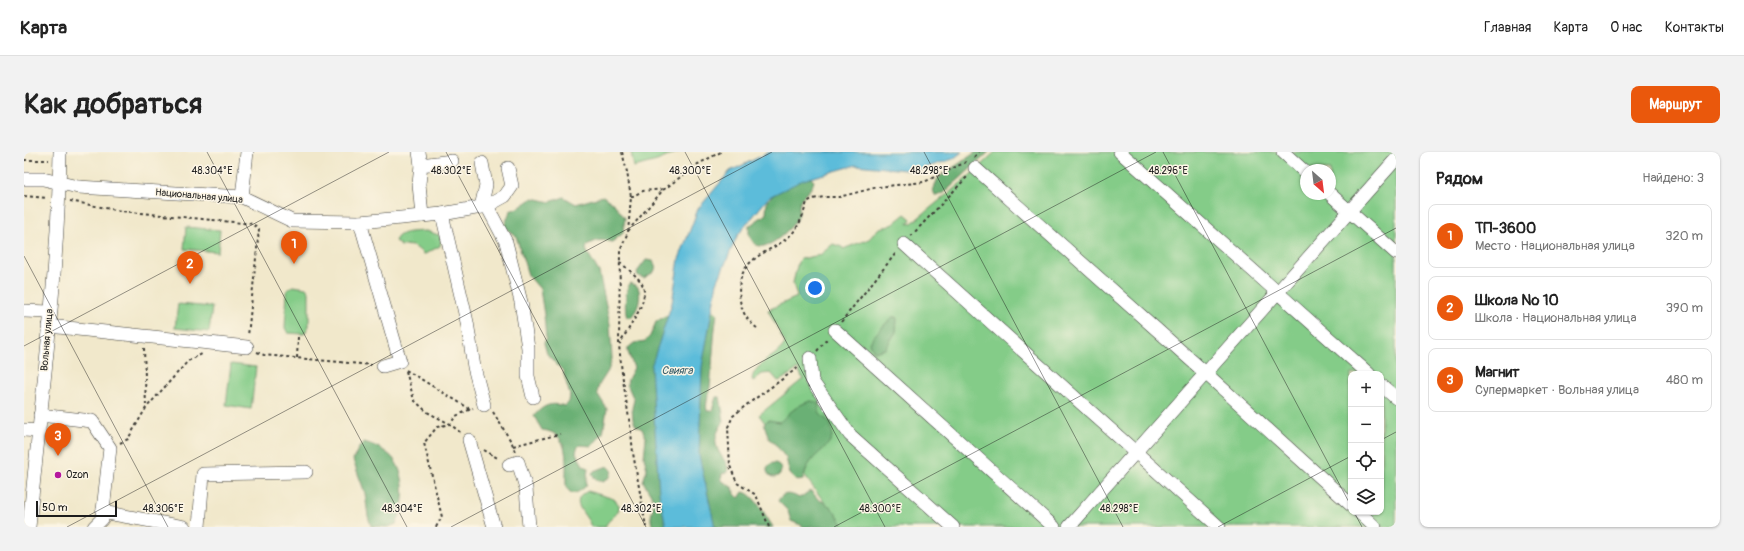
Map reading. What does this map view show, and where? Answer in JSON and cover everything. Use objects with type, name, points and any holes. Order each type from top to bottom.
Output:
[{"type":"street","name":"Вольная улица","points":[[29,527],[49,326],[60,184],[60,152]]},
{"type":"street","points":[[242,198],[247,152]]},
{"type":"street","points":[[1120,152],[1366,371]]},
{"type":"street","points":[[1283,152],[1300,168]]},
{"type":"street","points":[[422,216],[419,184],[420,158],[452,161]]},
{"type":"street","points":[[1069,527],[1396,159]]},
{"type":"street","points":[[482,163],[486,185],[484,207],[506,242],[521,302],[528,348],[528,376],[533,398]]},
{"type":"street","name":"Национальная улица","points":[[24,179],[44,179],[60,184],[78,187],[242,198],[292,221],[360,222],[442,214],[484,207],[505,196],[512,186],[508,168]]},
{"type":"street","points":[[975,168],[1196,364],[1348,502]]},
{"type":"street","points":[[1336,199],[1396,253]]},
{"type":"street","points":[[442,214],[467,322],[474,366],[484,405]]},
{"type":"street","points":[[360,222],[403,366],[383,366]]},
{"type":"street","points":[[904,244],[1219,527]]},
{"type":"street","points":[[24,311],[50,312]]},
{"type":"street","points":[[49,326],[247,347]]},
{"type":"street","points":[[835,330],[1054,527]]},
{"type":"street","points":[[810,358],[812,381],[850,435],[953,527]]},
{"type":"street","points":[[1384,388],[1396,398]]},
{"type":"street","points":[[40,415],[92,421],[110,448],[102,518],[94,527]]},
{"type":"street","points":[[24,430],[38,431]]},
{"type":"street","points":[[469,440],[494,527]]},
{"type":"street","points":[[513,464],[526,488],[529,527]]},
{"type":"street","points":[[199,527],[204,474],[306,472]]},
{"type":"street","points":[[102,512],[184,527]]},
{"type":"street","points":[[1362,515],[1375,527]]},
{"type":"path","points":[[622,152],[631,196],[628,232]]},
{"type":"path","points":[[646,527],[634,460],[632,432],[622,373],[620,345],[620,251],[628,232],[665,188],[698,164],[721,152]]},
{"type":"path","points":[[757,328],[746,318],[738,292],[740,278],[748,265],[775,247],[794,231],[804,215],[807,202],[812,199],[839,197],[878,187],[924,182],[972,159],[979,152]]},
{"type":"path","points":[[24,160],[50,160]]},
{"type":"path","points":[[769,527],[756,495],[737,483],[730,466],[728,427],[733,416],[810,358],[835,330],[904,244],[975,168]]},
{"type":"path","points":[[631,196],[643,191],[665,188]]},
{"type":"path","points":[[69,201],[121,211],[253,224],[259,229],[247,347],[264,355],[383,366]]},
{"type":"path","points":[[620,262],[640,281],[644,293],[642,304],[620,345]]},
{"type":"path","points":[[142,336],[146,354],[146,408]]},
{"type":"path","points":[[297,358],[298,337]]},
{"type":"path","points":[[110,448],[128,439],[146,408],[188,361],[202,354]]},
{"type":"path","points":[[403,366],[470,408],[456,416],[450,424],[437,427],[424,443],[442,517],[436,527]]},
{"type":"path","points":[[403,366],[414,400],[427,412],[450,424]]},
{"type":"path","points":[[484,405],[490,404],[513,446],[513,464]]},
{"type":"path","points":[[513,446],[560,434]]},
{"type":"green space","points":[[631,152],[678,152],[657,161],[634,167]]},
{"type":"green space","points":[[976,152],[989,152],[944,193],[937,196],[935,195],[933,190],[938,178]]},
{"type":"green space","points":[[995,152],[1396,152],[1396,527],[843,527],[759,415],[803,379],[798,369],[778,381],[771,373],[762,374],[753,381],[752,379],[757,368],[782,348],[785,343],[768,310],[797,297],[793,283],[798,262],[801,259],[820,255],[833,244],[842,247],[843,249],[869,239],[879,228],[890,226],[905,214],[911,219],[908,224],[912,223],[967,178]]},
{"type":"green space","points":[[809,176],[814,181],[813,184],[810,190],[800,201],[799,215],[787,231],[775,241],[764,246],[759,246],[753,242],[749,235],[749,226],[766,214],[767,201],[782,187]]},
{"type":"green space","points":[[603,196],[615,205],[625,218],[623,233],[612,242],[602,240],[590,243],[587,245],[586,250],[599,272],[610,324],[612,359],[608,371],[599,385],[597,393],[607,409],[603,433],[592,446],[580,445],[577,448],[576,453],[583,465],[588,468],[586,486],[580,491],[572,493],[566,486],[566,459],[563,443],[552,432],[542,430],[534,416],[548,405],[556,404],[565,406],[569,402],[570,395],[563,371],[547,354],[544,343],[546,338],[540,289],[528,275],[516,236],[504,227],[510,211],[520,207],[533,198],[550,202],[564,197],[576,204]]},
{"type":"green space","points":[[186,227],[220,230],[218,252],[184,249]]},
{"type":"green space","points":[[426,231],[439,235],[441,240],[440,246],[425,254],[415,247],[401,246],[395,241],[397,237],[404,233]]},
{"type":"green space","points":[[646,260],[653,261],[656,267],[654,272],[644,278],[638,276],[637,272]]},
{"type":"green space","points":[[631,283],[638,287],[640,295],[637,308],[630,318],[627,317],[625,304],[627,289]]},
{"type":"green space","points":[[293,286],[306,288],[309,292],[309,326],[304,334],[288,333],[285,328],[287,291]]},
{"type":"green space","points":[[178,304],[212,307],[209,332],[175,328]]},
{"type":"green space","points":[[714,311],[717,313],[707,411],[712,411],[716,397],[720,397],[724,421],[718,430],[716,443],[719,452],[726,462],[728,472],[722,474],[721,480],[733,488],[735,494],[739,498],[743,492],[747,493],[756,501],[773,527],[713,527],[698,451],[695,392],[708,313]]},
{"type":"green space","points":[[665,316],[669,317],[669,527],[653,527],[651,517],[653,501],[643,481],[647,469],[644,457],[646,437],[642,429],[636,426],[633,420],[632,408],[634,400],[627,384],[634,368],[628,348],[634,343],[645,341],[650,336],[656,322]]},
{"type":"green space","points":[[892,317],[896,317],[897,319],[896,332],[885,349],[874,352],[870,343],[873,337]]},
{"type":"green space","points":[[231,364],[256,367],[251,409],[226,405]]},
{"type":"green space","points":[[811,401],[818,404],[820,414],[830,423],[832,437],[830,442],[813,458],[803,480],[797,481],[790,474],[786,458],[769,439],[764,424],[768,420],[780,422],[790,412],[806,402]]},
{"type":"green space","points":[[364,442],[385,452],[395,461],[399,468],[403,484],[403,501],[396,524],[388,527],[371,526],[368,516],[365,493],[353,460],[358,449]]},
{"type":"green space","points":[[774,463],[779,465],[781,470],[779,475],[774,477],[769,475],[767,470],[769,465]]},
{"type":"green space","points":[[608,466],[612,470],[610,477],[603,482],[595,479],[592,473],[594,471]]},
{"type":"green space","points":[[588,491],[614,499],[619,505],[618,512],[605,527],[591,527],[578,504],[582,495]]},
{"type":"green space","points":[[811,491],[818,499],[831,507],[845,527],[804,527],[791,521],[788,511],[778,501],[780,498],[787,494],[799,498]]},
{"type":"water","name":"Свияга","points":[[770,152],[962,152],[953,159],[915,171],[856,165],[803,180],[769,197],[737,236],[717,283],[702,367],[699,455],[715,527],[666,527],[659,493],[651,367],[672,303],[679,259],[698,209],[730,171]]},
{"type":"place","name":"ТП-3600","points":[[294,264]]},
{"type":"place","name":"Школа № 10","points":[[190,284]]},
{"type":"place","name":"Магнит","points":[[58,456]]},
{"type":"place","name":"Ozon","points":[[58,475]]}]
